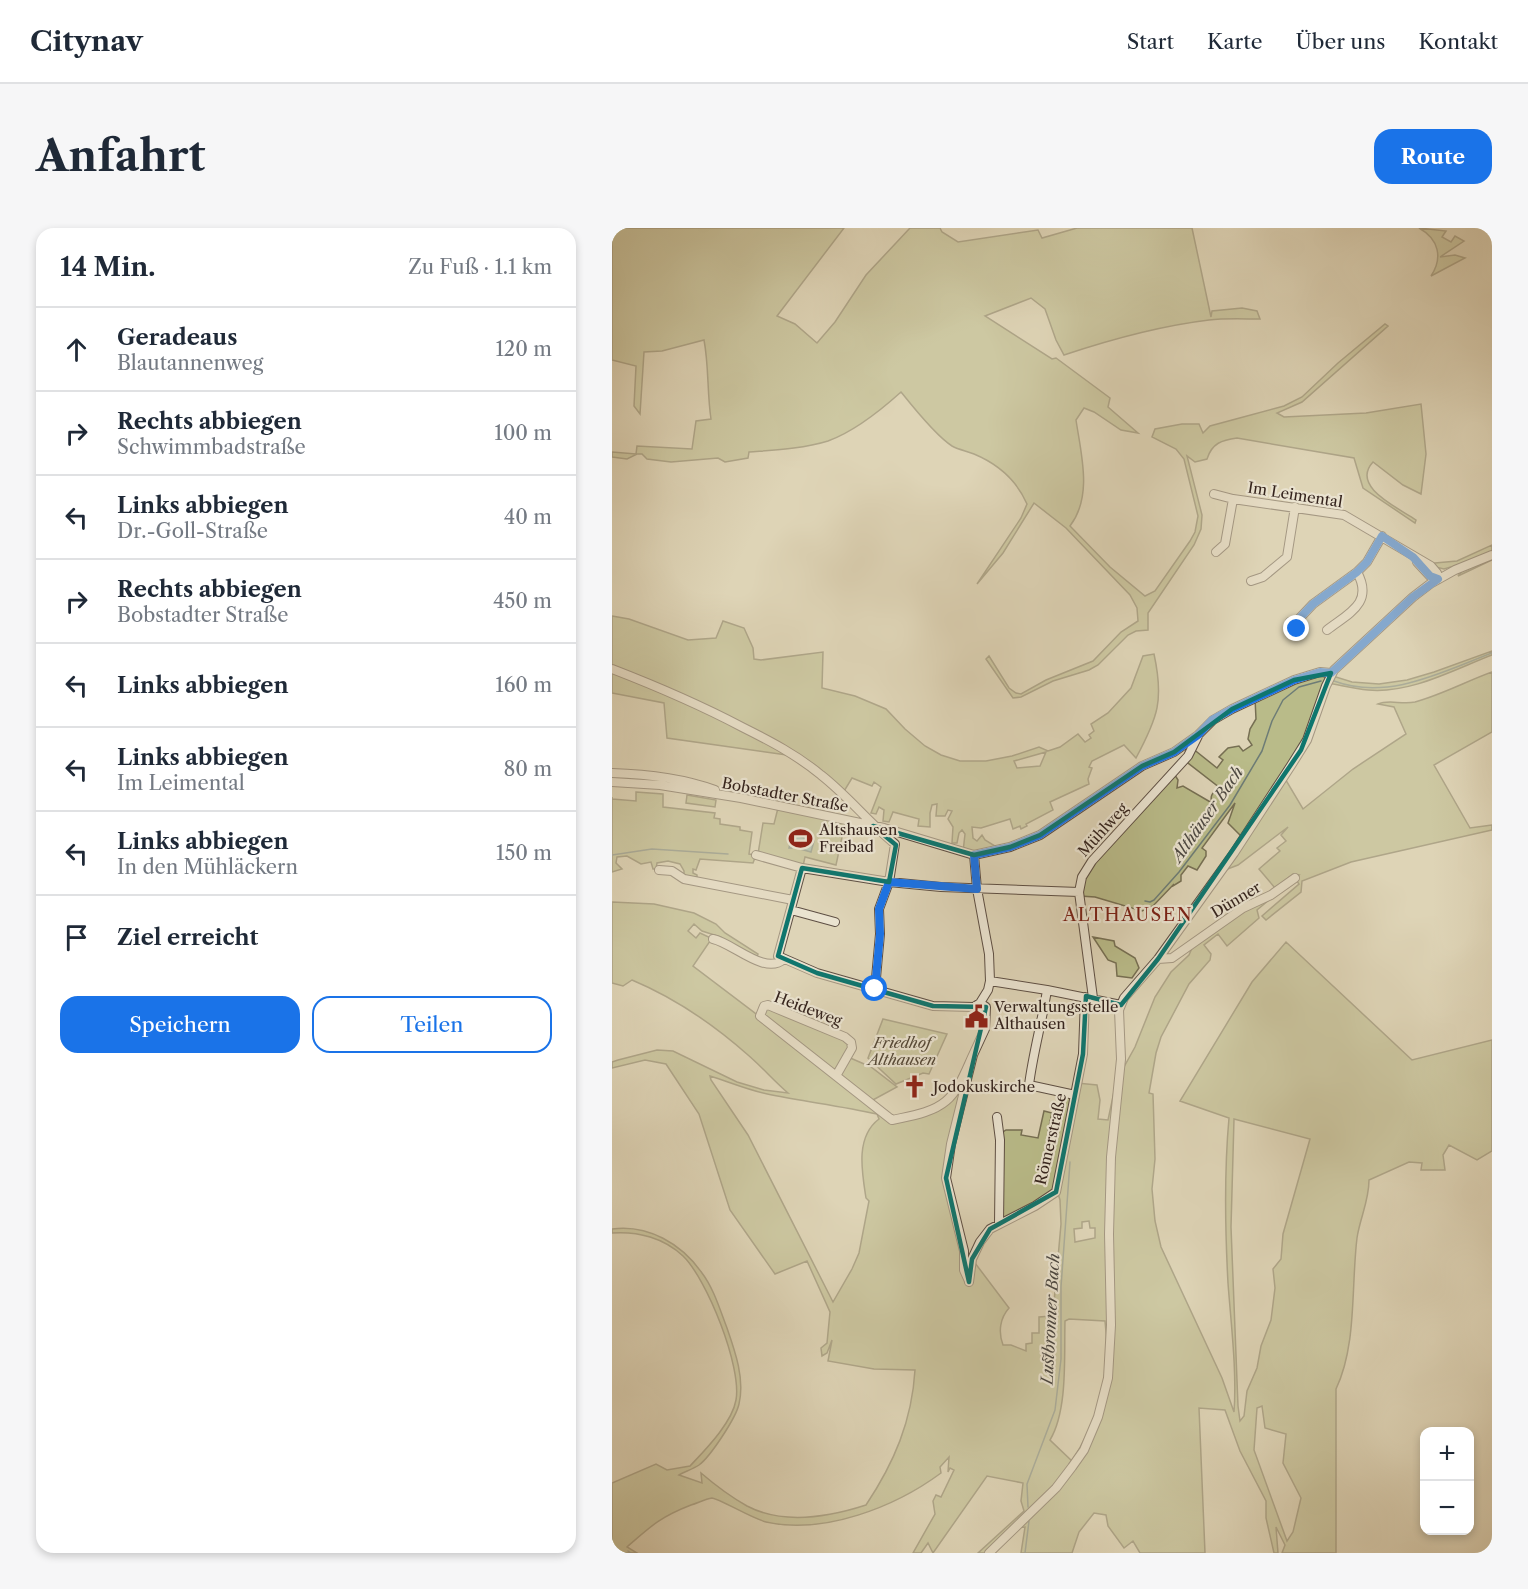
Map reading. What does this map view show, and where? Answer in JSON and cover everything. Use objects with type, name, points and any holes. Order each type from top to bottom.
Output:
[{"type":"street","name":"Im Leimental","points":[[1214,494],[1233,499],[1344,515],[1382,536],[1413,557],[1430,576],[1438,579]]},
{"type":"street","name":"Im Leimental","points":[[1216,552],[1226,544],[1233,499]]},
{"type":"street","points":[[1251,581],[1263,577],[1287,557],[1295,507]]},
{"type":"street","points":[[1296,622],[1313,604],[1367,562],[1382,536]]},
{"type":"street","points":[[989,1553],[1056,1488],[1083,1450],[1098,1417],[1108,1378],[1111,1325],[1109,1234],[1111,1156],[1121,1059],[1120,1005],[1158,958],[1233,853],[1304,745],[1331,673],[1413,597],[1438,579],[1492,555]]},
{"type":"street","points":[[1327,630],[1356,608],[1360,602],[1363,582],[1357,572]]},
{"type":"street","points":[[612,669],[715,713],[776,744],[820,774],[856,804],[873,826],[895,844],[889,882],[879,909],[880,934],[875,989]]},
{"type":"street","name":"Bobstadter Straße","points":[[612,782],[660,785],[732,797],[873,826],[974,855],[1010,847],[1040,835],[1142,766],[1174,752],[1198,735],[1212,720],[1282,685],[1320,672],[1331,673]]},
{"type":"street","name":"Mühlweg","points":[[1089,998],[1079,892],[1082,877],[1088,865],[1188,756],[1198,735]]},
{"type":"street","points":[[612,773],[676,779],[732,797]]},
{"type":"street","points":[[756,855],[802,868],[889,882],[977,889],[1079,892]]},
{"type":"street","points":[[781,957],[817,973],[933,1005],[974,1007],[980,1003],[990,981],[989,954],[977,889],[974,855]]},
{"type":"street","points":[[714,939],[723,941],[755,961],[776,963],[781,957],[802,868]]},
{"type":"street","points":[[659,870],[672,871],[684,879],[793,900]]},
{"type":"street","name":"Dünner","points":[[1158,958],[1172,958],[1243,908],[1271,895],[1295,878]]},
{"type":"street","points":[[791,910],[836,921]]},
{"type":"street","points":[[990,981],[1120,1005]]},
{"type":"street","points":[[1047,990],[1029,1085],[1075,1095]]},
{"type":"street","name":"Römerstraße","points":[[973,1055],[951,1144],[946,1178],[964,1251],[964,1269],[969,1282],[972,1259],[980,1242],[990,1229],[1035,1206],[1056,1192],[1083,1054],[1089,998]]},
{"type":"street","points":[[836,1076],[892,1120],[926,1112],[946,1101],[958,1085],[973,1055],[985,1029],[986,1007],[980,1003]]},
{"type":"street","name":"Heideweg","points":[[768,1005],[845,1037],[851,1042],[852,1048],[836,1076],[760,1016],[764,1006],[768,1005]]},
{"type":"street","points":[[997,1117],[1000,1140],[999,1223]]},
{"type":"highlighted area","points":[[1331,673],[1301,750],[1158,959],[1121,1005],[1086,996],[1083,1054],[1056,1192],[990,1229],[972,1259],[969,1282],[946,1178],[986,1007],[933,1006],[817,973],[778,956],[802,868],[889,882],[896,845],[873,826],[974,855],[1010,847],[1040,835],[1142,766],[1174,752],[1232,709],[1294,680]]},
{"type":"green space","points":[[612,228],[844,228],[777,316],[795,324],[817,343],[835,322],[866,275],[910,228],[940,228],[942,232],[958,242],[1038,230],[1042,238],[1077,228],[1192,228],[1211,317],[1212,311],[1242,308],[1257,311],[1260,319],[1215,319],[1154,329],[1064,355],[1045,309],[1031,298],[985,316],[1052,359],[1056,358],[1110,398],[1108,407],[1138,433],[1121,430],[1084,408],[1076,420],[1084,474],[1083,488],[1077,514],[1070,526],[1110,567],[1145,596],[1155,591],[1190,541],[1195,532],[1198,516],[1184,459],[1176,449],[1152,437],[1155,429],[1182,424],[1199,424],[1203,433],[1210,426],[1284,406],[1302,397],[1385,324],[1388,326],[1302,402],[1277,413],[1284,417],[1366,413],[1421,404],[1426,454],[1421,494],[1403,485],[1373,462],[1368,471],[1368,480],[1372,488],[1389,503],[1416,520],[1415,523],[1363,488],[1354,458],[1237,438],[1218,443],[1207,459],[1195,462],[1187,456],[1202,515],[1201,529],[1194,545],[1148,613],[1148,630],[1136,631],[1128,635],[1098,665],[1089,670],[1053,681],[1021,697],[1013,698],[986,659],[989,656],[1009,688],[1021,694],[1046,680],[1093,661],[1121,632],[1138,621],[1137,608],[1130,595],[1066,528],[1034,503],[1003,553],[977,584],[1021,518],[1027,504],[1018,488],[1006,474],[983,458],[946,441],[925,421],[901,392],[857,426],[818,444],[749,452],[748,458],[725,462],[718,458],[671,462],[647,459],[642,454],[627,459],[612,457],[612,452],[636,454],[637,446],[692,449],[696,421],[711,419],[704,340],[662,351],[644,352],[640,414],[634,406],[636,366],[612,360]]},
{"type":"green space","points":[[1419,228],[1446,231],[1442,237],[1451,242],[1455,236],[1464,241],[1440,257],[1455,255],[1465,258],[1431,276],[1437,262],[1437,249],[1426,232]]},
{"type":"green space","points":[[1492,545],[1492,560],[1458,576],[1462,571],[1457,565],[1444,569],[1431,566],[1435,563],[1457,561]]},
{"type":"green space","points":[[612,616],[629,619],[688,640],[716,638],[723,621],[744,628],[753,648],[754,659],[823,652],[822,688],[855,696],[886,709],[925,746],[941,755],[960,761],[986,761],[1012,756],[1039,747],[1048,751],[1060,747],[1078,734],[1085,742],[1091,738],[1089,735],[1094,731],[1091,724],[1108,713],[1131,688],[1143,656],[1154,654],[1158,684],[1154,719],[1136,758],[1124,745],[1092,761],[1089,767],[1092,768],[1088,779],[1089,784],[1050,802],[1053,810],[1026,824],[1027,826],[1013,829],[1010,819],[981,828],[972,827],[973,838],[977,841],[982,835],[997,850],[963,852],[965,834],[962,830],[957,843],[952,843],[953,827],[948,819],[952,811],[948,810],[945,816],[936,816],[937,804],[932,805],[930,827],[918,826],[919,819],[893,812],[889,822],[883,821],[884,810],[879,807],[876,814],[871,813],[881,787],[874,782],[872,786],[852,778],[843,793],[794,756],[667,738],[664,703],[612,693]],"holes":[[[1046,752],[1040,766],[1017,768],[1014,761]]]},
{"type":"green space","points":[[1492,651],[1492,655],[1447,674],[1400,688],[1368,690],[1327,683],[1307,741],[1284,777],[1303,809],[1353,769],[1406,734],[1394,707],[1378,704],[1415,702],[1492,672],[1492,732],[1434,765],[1470,828],[1492,825],[1492,830],[1351,862],[1302,881],[1301,892],[1266,920],[1262,916],[1299,884],[1295,878],[1299,875],[1293,874],[1275,888],[1259,869],[1280,851],[1277,848],[1286,841],[1281,835],[1288,827],[1238,865],[1220,872],[1243,838],[1228,823],[1235,803],[1202,848],[1206,851],[1206,856],[1197,870],[1188,866],[1181,875],[1181,881],[1173,885],[1153,906],[1142,911],[1095,897],[1080,896],[1082,877],[1173,772],[1178,780],[1177,788],[1183,786],[1212,803],[1212,795],[1220,788],[1184,760],[1192,748],[1217,768],[1223,760],[1219,757],[1228,748],[1239,746],[1243,751],[1252,745],[1248,739],[1250,729],[1256,719],[1255,698],[1320,672],[1352,682],[1379,684],[1407,680]]},
{"type":"green space","points":[[636,792],[663,794],[663,807],[715,813],[714,818],[720,819],[720,824],[740,827],[740,830],[752,832],[749,854],[756,855],[753,863],[700,859],[696,870],[693,869],[693,873],[697,875],[697,881],[684,879],[684,871],[680,864],[668,861],[657,863],[656,869],[653,869],[651,862],[641,864],[627,856],[617,857],[616,863],[622,869],[612,872],[612,799],[636,801]]},
{"type":"green space","points":[[687,795],[716,800],[715,807],[686,803]]},
{"type":"green space","name":"Altshausen Freibad","points":[[778,808],[845,823],[836,865],[805,857],[803,866],[758,854],[763,823],[774,824]]},
{"type":"green space","points":[[1269,900],[1257,910],[1259,918],[1227,946],[1218,934],[1204,945],[1211,954],[1210,960],[1189,984],[1161,1037],[1149,1093],[1153,1094],[1155,1159],[1152,1189],[1155,1221],[1161,1247],[1222,1378],[1234,1412],[1234,1364],[1226,1221],[1226,1159],[1229,1118],[1180,1101],[1252,982],[1286,942],[1412,1060],[1492,1040],[1492,1151],[1477,1160],[1449,1145],[1443,1155],[1445,1170],[1421,1170],[1422,1163],[1409,1162],[1369,1180],[1368,1195],[1357,1238],[1347,1354],[1336,1389],[1336,1553],[1282,1553],[1285,1545],[1276,1527],[1278,1553],[1274,1553],[1266,1518],[1266,1501],[1240,1451],[1225,1410],[1199,1408],[1205,1553],[1140,1553],[1133,1541],[1124,1548],[1108,1526],[1106,1515],[1094,1513],[1079,1532],[1072,1553],[1021,1553],[1025,1527],[1014,1528],[989,1553],[978,1553],[1024,1511],[1021,1501],[1023,1483],[987,1476],[933,1553],[928,1543],[921,1553],[913,1553],[935,1514],[933,1501],[936,1495],[941,1497],[954,1470],[950,1468],[948,1472],[949,1457],[940,1467],[941,1473],[923,1485],[881,1507],[858,1515],[811,1525],[788,1525],[760,1520],[712,1498],[680,1509],[656,1523],[627,1547],[637,1553],[612,1553],[612,1483],[656,1464],[667,1470],[690,1466],[717,1436],[729,1418],[736,1400],[736,1385],[734,1367],[721,1324],[692,1267],[676,1250],[659,1240],[631,1233],[612,1233],[612,1229],[625,1228],[651,1233],[685,1253],[706,1279],[713,1293],[736,1356],[741,1385],[737,1410],[722,1437],[704,1461],[679,1475],[702,1483],[701,1473],[723,1491],[747,1506],[776,1516],[822,1516],[866,1505],[900,1441],[910,1407],[915,1370],[874,1369],[828,1361],[832,1340],[827,1353],[822,1356],[821,1348],[827,1343],[830,1312],[807,1261],[775,1274],[730,1210],[699,1114],[666,1064],[645,1060],[612,1068],[612,1062],[618,1060],[657,1050],[673,1051],[737,1082],[764,1090],[788,1093],[735,1044],[678,1003],[632,980],[623,986],[612,983],[612,902],[654,904],[694,913],[716,924],[725,933],[758,954],[755,961],[723,941],[721,937],[702,931],[694,924],[688,931],[696,938],[700,933],[713,939],[693,966],[759,1016],[764,1006],[851,1042],[836,1076],[892,1120],[926,1112],[968,1081],[946,1178],[964,1270],[972,1259],[1009,1308],[1001,1325],[1003,1345],[1011,1345],[1026,1351],[1026,1344],[1032,1343],[1032,1333],[1039,1333],[1039,1317],[1053,1314],[1061,1224],[1060,1200],[1057,1190],[999,1223],[1000,1134],[1006,1130],[1022,1130],[1021,1135],[1038,1138],[1044,1111],[1052,1113],[1048,1131],[1055,1133],[1062,1111],[1062,1099],[1075,1095],[1077,1083],[1097,1085],[1100,1100],[1098,1119],[1108,1120],[1121,1059],[1125,1065],[1135,1047],[1155,997],[1171,972],[1189,955],[1195,941],[1243,908]],"holes":[[[710,1076],[764,1093],[877,1114],[879,1119],[871,1126],[863,1145],[863,1177],[866,1198],[869,1201],[859,1253],[833,1302],[748,1135]],[[1234,1119],[1310,1139],[1283,1234],[1281,1259],[1273,1269],[1275,1288],[1271,1320],[1261,1346],[1257,1368],[1247,1391],[1244,1416],[1240,1421],[1231,1227]],[[1089,1221],[1090,1228],[1095,1228],[1095,1238],[1075,1242],[1074,1229],[1082,1228],[1082,1222]],[[1069,1319],[1105,1321],[1106,1358],[1101,1394],[1089,1428],[1072,1461],[1050,1440],[1060,1414],[1065,1366],[1065,1321]],[[1262,1406],[1265,1428],[1286,1434],[1283,1463],[1301,1498],[1293,1532],[1287,1541],[1254,1450],[1257,1408]]]},
{"type":"green space","points":[[1093,937],[1114,941],[1115,946],[1135,958],[1139,968],[1132,978],[1117,976],[1116,963],[1108,960]]},
{"type":"green space","name":"Friedhof Althausen","points":[[883,1019],[947,1034],[929,1074],[923,1073],[896,1084],[868,1058]]},
{"type":"green space","points":[[848,1057],[871,1067],[897,1087],[871,1101],[838,1075]]},
{"type":"water","points":[[792,834],[814,841],[811,852],[789,848]]},
{"type":"waterway","name":"Althäuser Bach","points":[[1334,681],[1374,688],[1395,686],[1414,682],[1492,653]]},
{"type":"waterway","name":"Althäuser Bach","points":[[1145,901],[1154,900],[1179,872],[1230,805],[1262,751],[1272,721],[1283,700],[1299,687],[1321,681]]},
{"type":"waterway","name":"Althäuser Bach","points":[[612,855],[652,849],[728,854]]},
{"type":"waterway","name":"Lustbronner Bach","points":[[1028,1507],[1027,1484],[1055,1410],[1061,1359],[1061,1287],[1070,1162]]},
{"type":"waterway","name":"Lustbronner Bach","points":[[1025,1553],[1029,1521]]},
{"type":"place","name":"Altshausen Freibad","points":[[801,839]]},
{"type":"place","name":"Verwaltungsstelle Althausen","points":[[976,1016]]},
{"type":"place","name":"Jodokuskirche","points":[[915,1087]]},
{"type":"district","name":"ALTHAUSEN","points":[[1128,915]]},
{"type":"route","points":[[875,989],[880,934],[879,909],[889,882],[977,889],[974,855],[1010,847],[1040,835],[1142,766],[1174,752],[1198,735],[1212,720],[1232,709],[1294,680],[1320,672],[1331,673],[1413,597],[1438,579],[1430,576],[1413,557],[1382,536],[1367,562],[1313,604],[1296,622],[1297,629]]}]
